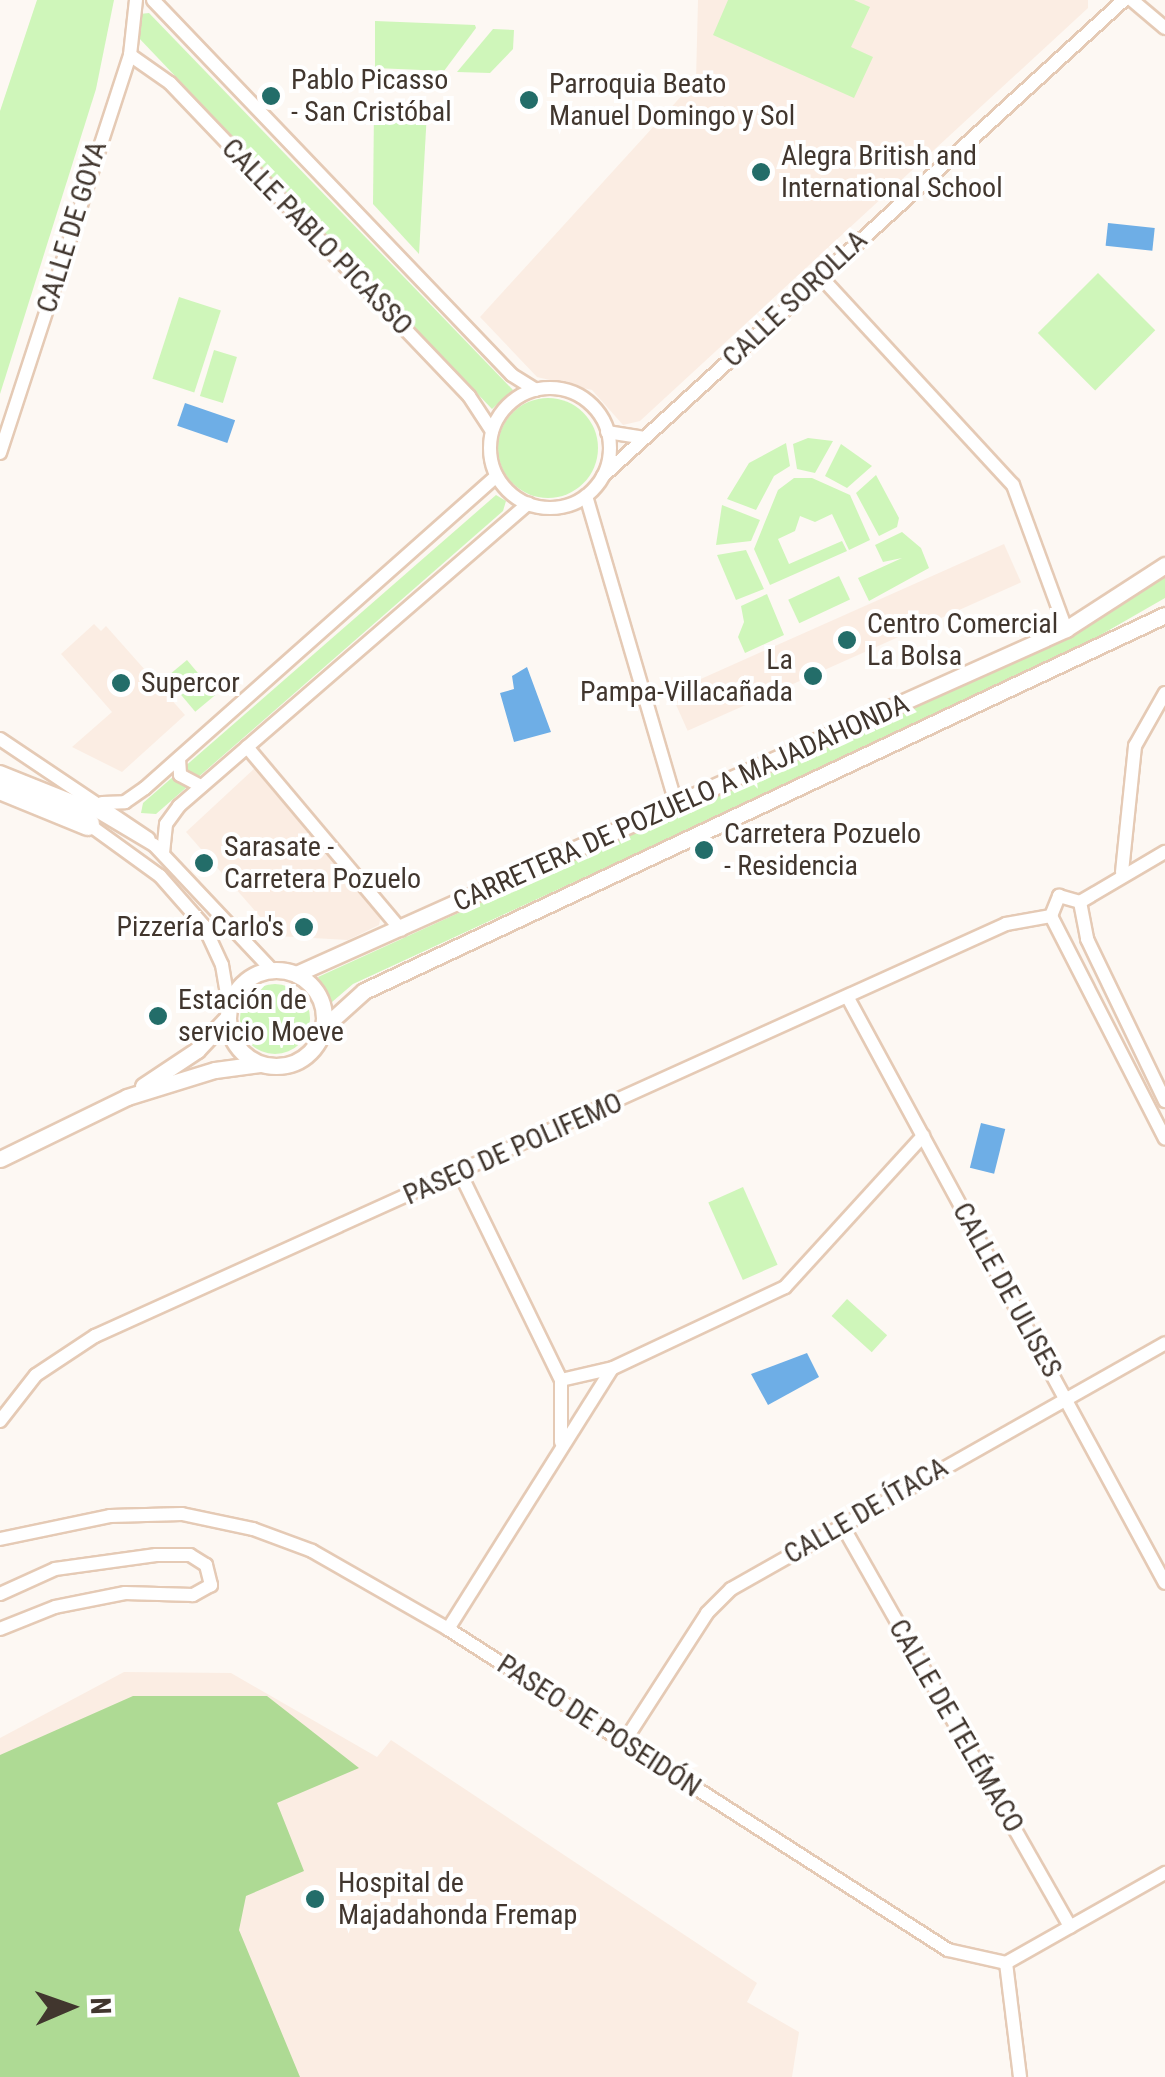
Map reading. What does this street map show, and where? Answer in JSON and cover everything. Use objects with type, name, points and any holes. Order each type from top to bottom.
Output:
[{"type":"highway","points":[[12,786],[88,824]]},
{"type":"street","name":"CALLE DE GOYA","points":[[0,453],[130,55],[136,0]]},
{"type":"street","name":"CALLE PABLO PICASSO","points":[[153,0],[512,375],[536,390]]},
{"type":"street","points":[[1128,0],[1165,28]]},
{"type":"street","name":"CALLE SOROLLA","points":[[603,476],[1128,0]]},
{"type":"street","name":"CALLE PABLO PICASSO","points":[[130,55],[170,83],[478,406],[492,431]]},
{"type":"street","points":[[820,276],[1013,486],[1066,629]]},
{"type":"street","points":[[536,390],[576,394],[593,406],[607,432],[603,476],[586,496],[570,505],[528,504],[496,476],[492,431],[516,398],[536,390]]},
{"type":"street","points":[[607,432],[645,438]]},
{"type":"street","points":[[102,803],[125,802],[178,759],[496,476]]},
{"type":"street","points":[[586,496],[676,803]]},
{"type":"street","points":[[159,849],[166,824],[202,786],[528,504]]},
{"type":"street","name":"CARRETERA DE POZUELO A MAJADAHONDA","points":[[296,974],[402,930],[1066,629],[1160,569]]},
{"type":"street","name":"CARRETERA DE POZUELO A MAJADAHONDA","points":[[323,1028],[364,991],[1165,614]]},
{"type":"street","points":[[1122,872],[1135,746],[1165,693]]},
{"type":"street","points":[[0,739],[102,803],[159,849],[271,969]]},
{"type":"street","points":[[247,746],[402,930]]},
{"type":"street","points":[[178,759],[180,775],[202,786]]},
{"type":"street","points":[[0,772],[12,786],[97,811],[159,849]]},
{"type":"street","points":[[88,824],[160,876],[204,926],[222,965],[236,1046],[260,1064]]},
{"type":"street","points":[[1056,921],[1074,926],[1081,908],[1122,872],[1165,852]]},
{"type":"street","points":[[1165,1101],[1134,1046],[1081,908],[1059,896],[1056,921],[1117,1056],[1165,1139]]},
{"type":"street","name":"PASEO DE POLIFEMO","points":[[0,1421],[36,1375],[95,1336],[1006,924],[1056,921]]},
{"type":"street","points":[[0,1159],[128,1097],[197,1050],[228,1012],[244,981],[271,969],[296,974],[319,996],[323,1028],[299,1060],[215,1070],[128,1097]]},
{"type":"street","name":"CALLE DE ULISES","points":[[848,998],[1165,1583]]},
{"type":"street","points":[[560,1380],[613,1368],[785,1287],[923,1136]]},
{"type":"street","points":[[460,1173],[560,1380],[560,1449]]},
{"type":"street","name":"CALLE DE ÍTACA","points":[[624,1742],[708,1613],[731,1589],[1165,1343]]},
{"type":"street","points":[[448,1629],[613,1368]]},
{"type":"street","name":"PASEO DE POSEIDÓN","points":[[0,1539],[110,1516],[182,1514],[218,1521],[312,1551],[448,1629],[948,1950],[1006,1963]]},
{"type":"street","name":"CALLE DE TELÉMACO","points":[[842,1525],[1070,1926]]},
{"type":"street","points":[[0,1594],[54,1569],[156,1554],[190,1554],[206,1565],[211,1586],[192,1595],[126,1593],[54,1607],[0,1630]]},
{"type":"street","points":[[1020,2077],[1006,1963],[1165,1873]]},
{"type":"shaded area","name":"Alegra British and International School","points":[[698,0],[1088,0],[1088,8],[640,421],[623,425],[592,390],[537,377],[480,317],[696,80]]},
{"type":"shaded area","name":"Centro Comercial La Bolsa","points":[[1004,544],[1021,582],[688,731],[671,692]]},
{"type":"shaded area","name":"Supercor","points":[[94,624],[101,631],[106,626],[185,715],[122,772],[72,747],[112,712],[61,654]]},
{"type":"shaded area","points":[[256,767],[381,916],[379,925],[348,940],[277,936],[186,832]]},
{"type":"shaded area","name":"Hospital de Majadahonda Fremap","points":[[124,1672],[231,1673],[377,1757],[391,1740],[757,1983],[747,2002],[799,2032],[792,2077],[0,2077],[0,1738]]},
{"type":"green space","points":[[37,0],[114,0],[96,89],[0,394],[0,111]]},
{"type":"green space","points":[[728,0],[854,0],[870,7],[851,47],[873,57],[854,98],[713,35]]},
{"type":"green space","points":[[149,13],[513,390],[492,409],[137,36],[140,14]]},
{"type":"green space","points":[[375,21],[476,28],[444,71],[375,68]]},
{"type":"green space","points":[[493,29],[514,30],[513,49],[490,73],[457,72]]},
{"type":"green space","points":[[374,108],[427,112],[419,254],[373,204]]},
{"type":"green space","points":[[1098,273],[1155,330],[1095,390],[1038,333]]},
{"type":"green space","points":[[179,297],[221,311],[194,392],[152,379]]},
{"type":"green space","points":[[214,350],[237,357],[223,403],[200,396]]},
{"type":"green space","points":[[548,398],[567,402],[583,413],[594,429],[598,448],[594,467],[583,483],[567,494],[548,498],[529,494],[513,483],[502,467],[498,448],[502,429],[513,413],[529,402]]},
{"type":"green space","points":[[808,438],[833,441],[815,473],[797,469],[793,444]]},
{"type":"green space","points":[[786,443],[790,466],[774,476],[756,510],[727,499],[749,463]]},
{"type":"green space","points":[[841,444],[872,466],[847,488],[825,476]]},
{"type":"green space","points":[[876,475],[899,518],[897,527],[879,536],[856,493]]},
{"type":"green space","points":[[794,478],[812,478],[850,495],[870,540],[849,550],[832,514],[815,522],[800,516],[795,531],[778,539],[789,564],[842,541],[847,551],[770,585],[754,549],[778,490]]},
{"type":"green space","points":[[496,495],[506,501],[503,511],[156,814],[141,813],[143,803]]},
{"type":"green space","points":[[722,505],[760,520],[751,541],[716,545]]},
{"type":"green space","points":[[902,532],[921,548],[929,568],[869,601],[858,578],[902,558],[883,562],[875,545]]},
{"type":"green space","points":[[746,550],[764,589],[736,600],[717,555]]},
{"type":"green space","points":[[1165,575],[1165,598],[1064,656],[353,984],[332,1002],[318,977],[1070,634]]},
{"type":"green space","points":[[839,576],[850,600],[799,623],[788,600]]},
{"type":"green space","points":[[767,594],[784,635],[745,653],[738,637],[744,622],[741,606]]},
{"type":"green space","points":[[187,660],[216,694],[195,712],[166,677]]},
{"type":"green space","points":[[275,984],[300,994],[310,1019],[300,1044],[275,1054],[250,1044],[240,1019],[250,994]]},
{"type":"green space","points":[[743,1187],[778,1265],[743,1280],[708,1202]]},
{"type":"green space","points":[[847,1299],[887,1335],[872,1352],[832,1316]]},
{"type":"green space","points":[[133,1696],[267,1696],[359,1768],[277,1803],[304,1871],[246,1896],[239,1930],[300,2077],[0,2077],[0,1755]]},
{"type":"water","points":[[1108,223],[1155,228],[1152,251],[1106,246]]},
{"type":"water","points":[[185,403],[235,420],[227,443],[177,426]]},
{"type":"water","points":[[527,667],[551,732],[514,742],[500,693],[514,689],[512,676]]},
{"type":"water","points":[[981,1123],[1005,1129],[994,1174],[970,1168]]},
{"type":"water","points":[[807,1353],[819,1377],[768,1405],[751,1374]]},
{"type":"place","name":"Pablo Picasso - San Cristóbal","points":[[271,96]]},
{"type":"place","name":"Parroquia Beato Manuel Domingo y Sol","points":[[529,100]]},
{"type":"place","name":"Alegra British and International School","points":[[761,172]]},
{"type":"place","name":"Centro Comercial La Bolsa","points":[[847,640]]},
{"type":"place","name":"La Pampa-Villacañada","points":[[813,676]]},
{"type":"place","name":"Supercor","points":[[121,683]]},
{"type":"place","name":"Carretera Pozuelo - Residencia","points":[[704,850]]},
{"type":"place","name":"Sarasate - Carretera Pozuelo","points":[[204,863]]},
{"type":"place","name":"Pizzería Carlo's","points":[[304,927]]},
{"type":"place","name":"Estación de servicio Moeve","points":[[158,1016]]},
{"type":"place","name":"Hospital de Majadahonda Fremap","points":[[315,1899]]}]
